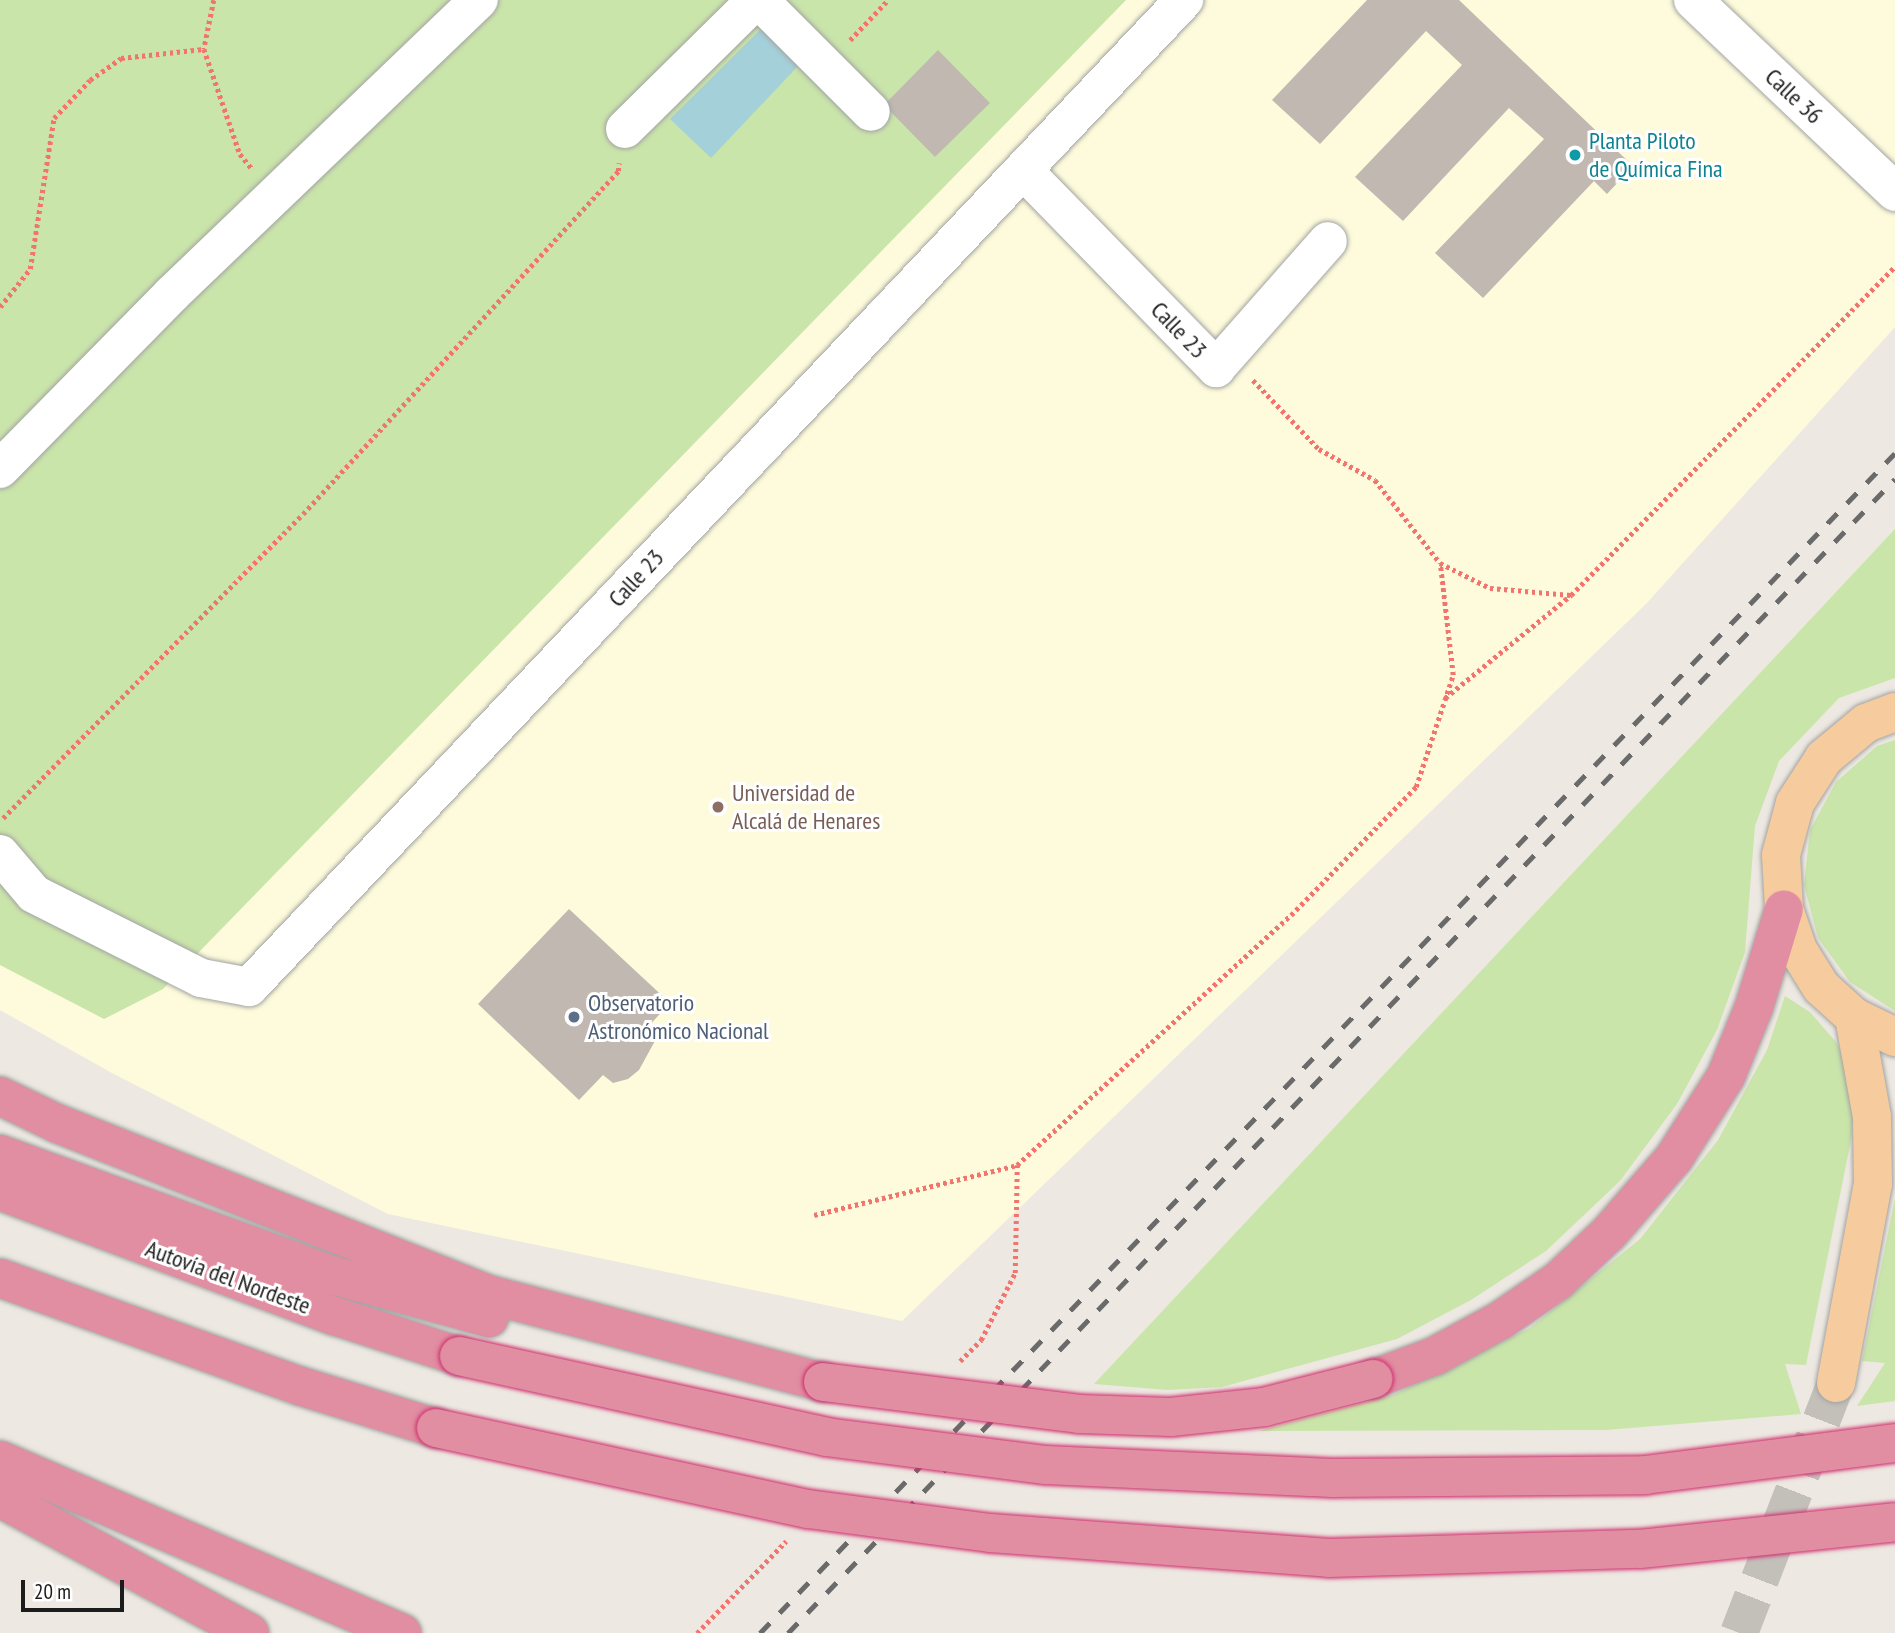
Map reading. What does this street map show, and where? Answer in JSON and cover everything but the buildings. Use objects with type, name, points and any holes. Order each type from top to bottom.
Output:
[{"type":"highway","points":[[0,1154],[332,1275],[483,1305],[823,1382],[1079,1414],[1171,1417],[1264,1407],[1373,1379],[1434,1356],[1501,1320],[1558,1281],[1609,1233],[1674,1158],[1726,1076],[1754,1007],[1784,909]]},
{"type":"highway","points":[[0,1096],[56,1123],[483,1305]]},
{"type":"highway","name":"Autovía del Nordeste","points":[[0,1191],[335,1316],[459,1356],[826,1437],[1046,1465],[1332,1478],[1645,1475],[1895,1443]]},
{"type":"highway","points":[[0,1278],[300,1385],[436,1428],[808,1510],[990,1532],[1329,1559],[1640,1549],[1895,1522]]},
{"type":"highway","points":[[0,1460],[402,1633]]},
{"type":"highway","points":[[0,1497],[250,1633]]},
{"type":"main road","points":[[1895,712],[1866,723],[1825,758],[1795,803],[1781,855],[1784,909],[1798,950],[1821,987],[1854,1017],[1895,1037]]},
{"type":"main road","points":[[1836,1383],[1873,1184],[1872,1117],[1854,1017]]},
{"type":"main road","points":[[1873,1184],[1895,1136]]},
{"type":"street","points":[[0,469],[275,196],[479,0]]},
{"type":"street","points":[[625,129],[758,0],[871,112]]},
{"type":"street","name":"Calle 23","points":[[0,854],[34,894],[201,978],[248,987],[1184,0]]},
{"type":"street","name":"Calle 36","points":[[1693,0],[1895,192]]},
{"type":"street","name":"Calle 23","points":[[1023,170],[1216,368],[1328,241]]},
{"type":"path","points":[[214,0],[204,49],[240,153],[275,196]]},
{"type":"path","points":[[825,66],[888,0]]},
{"type":"path","points":[[0,307],[30,269],[54,118],[90,80],[121,58],[204,49]]},
{"type":"path","points":[[0,821],[303,514],[618,171],[625,129]]},
{"type":"path","points":[[1445,698],[1572,594],[1895,266]]},
{"type":"path","points":[[1229,354],[1319,449],[1375,480],[1440,564],[1490,588],[1572,594]]},
{"type":"path","points":[[814,1216],[1017,1165],[1291,915],[1416,787],[1453,675],[1440,564]]},
{"type":"shaded area","name":"Universidad de Alcalá de Henares","points":[[0,0],[1895,0],[1895,327],[1646,604],[902,1321],[388,1214],[110,1072],[0,1010]]},
{"type":"green space","points":[[0,0],[1126,0],[163,989],[104,1019],[0,965]]},
{"type":"green space","points":[[1895,529],[1895,678],[1839,698],[1779,761],[1755,826],[1745,952],[1717,1030],[1677,1104],[1620,1181],[1546,1251],[1471,1300],[1397,1339],[1222,1387],[1168,1390],[1094,1384]]},
{"type":"green space","points":[[1895,740],[1895,1011],[1850,982],[1818,938],[1804,885],[1810,830],[1836,782],[1877,746]]},
{"type":"green space","points":[[1785,996],[1810,1012],[1837,1043],[1855,1085],[1852,1135],[1806,1365],[1785,1364],[1801,1414],[1606,1430],[1259,1431],[1393,1395],[1530,1328],[1640,1239],[1718,1140],[1767,1050]]},
{"type":"green space","points":[[1895,1198],[1895,1401],[1857,1406],[1885,1363],[1862,1361]]},
{"type":"water","points":[[764,26],[800,64],[711,158],[670,119]]},
{"type":"tunnel","points":[[1739,1633],[1836,1383]]},
{"type":"railway","points":[[760,1633],[1895,453]]},
{"type":"railway","points":[[788,1633],[1895,479]]},
{"type":"place","name":"Planta Piloto de Química Fina","points":[[1575,155]]},
{"type":"place","name":"Universidad de Alcalá de Henares","points":[[718,807]]},
{"type":"place","name":"Observatorio Astronómico Nacional","points":[[574,1017]]}]
